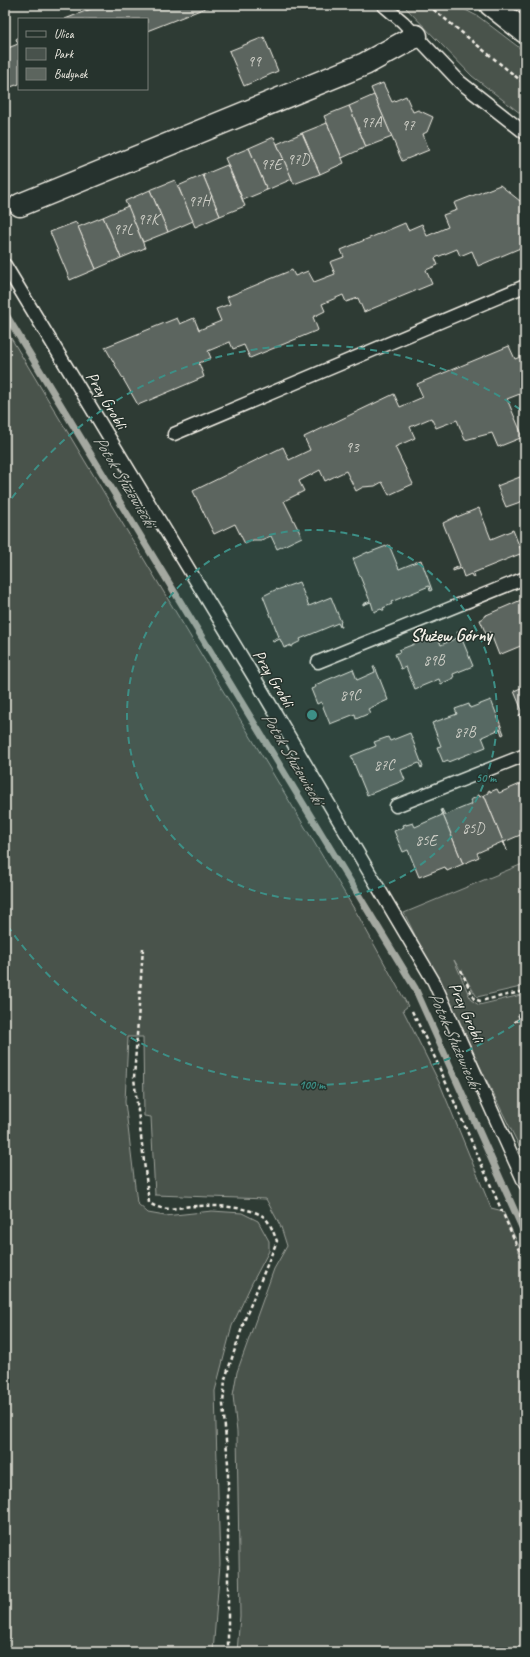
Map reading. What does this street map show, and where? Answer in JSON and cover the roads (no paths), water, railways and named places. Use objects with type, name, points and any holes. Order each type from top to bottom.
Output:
[{"type":"street","points":[[491,5],[525,32]]},
{"type":"street","points":[[20,205],[365,64],[416,36]]},
{"type":"lane","points":[[383,5],[403,22],[460,82],[525,132]]},
{"type":"lane","name":"Przy Grobli","points":[[5,265],[257,682],[434,982],[525,1184]]},
{"type":"lane","points":[[174,434],[525,286]]},
{"type":"lane","points":[[318,662],[525,578]]},
{"type":"lane","points":[[396,806],[525,755]]},
{"type":"waterway","name":"Potok Służewiecki","points":[[5,313],[415,988],[525,1234]]},
{"type":"district","name":"Służew Górny","points":[[451,635]]}]
